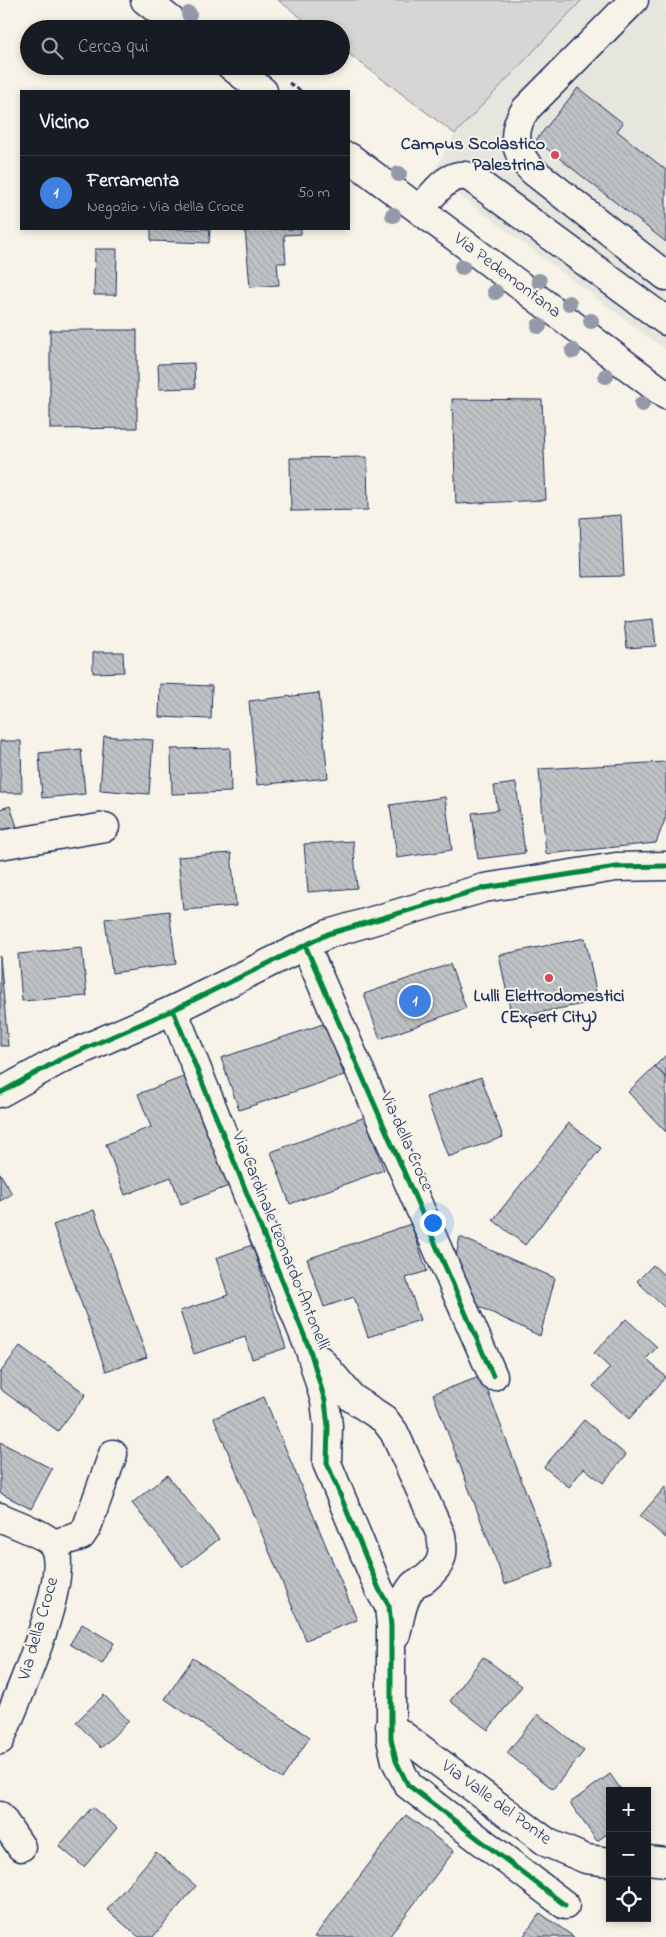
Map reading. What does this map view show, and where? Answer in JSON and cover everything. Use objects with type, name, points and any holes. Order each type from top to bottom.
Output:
[{"type":"street","points":[[145,0],[171,20]]},
{"type":"street","points":[[634,0],[526,109],[518,123],[516,145],[524,162],[533,171],[666,276]]},
{"type":"street","points":[[243,75],[262,90]]},
{"type":"street","name":"Via Pedemontana","points":[[350,158],[666,395]]},
{"type":"street","points":[[420,210],[450,178],[462,174],[470,177],[664,316]]},
{"type":"street","points":[[0,845],[105,827]]},
{"type":"street","points":[[0,1093],[61,1059],[173,1010],[328,934],[484,888],[616,867],[666,866]]},
{"type":"street","name":"Via della Croce","points":[[305,945],[493,1376]]},
{"type":"street","name":"Via Cardinale Leonardo Antonelli","points":[[173,1010],[310,1350],[325,1401],[328,1426],[327,1464],[379,1589],[389,1606],[392,1650],[390,1726],[396,1761],[408,1785],[565,1905]]},
{"type":"street","name":"Via Cardinale Leonardo Antonelli","points":[[310,1350],[352,1398],[384,1419],[394,1432],[441,1535],[444,1550],[441,1562],[424,1580],[413,1584],[405,1599],[392,1650]]},
{"type":"street","points":[[0,1517],[44,1537],[53,1544],[81,1536],[87,1527],[113,1454]]},
{"type":"street","name":"Via della Croce","points":[[0,1740],[33,1662],[52,1597],[57,1557],[53,1544]]},
{"type":"street","name":"Via Valle del Ponte","points":[[390,1726],[548,1843],[586,1860],[606,1862]]},
{"type":"street","points":[[0,1816],[21,1847]]},
{"type":"street","points":[[651,1860],[666,1862]]},
{"type":"shaded area","points":[[278,0],[582,0],[455,134],[350,55],[350,20],[304,20]]},
{"type":"shaded area","name":"Campus Scolastico Palestrina","points":[[582,0],[666,0],[666,350],[432,175],[455,134]]},
{"type":"building","points":[[578,88],[623,123],[617,131],[666,170],[666,242],[536,140]]},
{"type":"building","points":[[151,230],[210,230],[209,243],[151,241]]},
{"type":"building","points":[[245,230],[301,230],[301,234],[284,235],[286,263],[277,263],[279,285],[250,287]]},
{"type":"building","points":[[95,249],[117,249],[116,295],[94,295]]},
{"type":"building","points":[[50,330],[137,330],[137,428],[50,429]]},
{"type":"building","points":[[194,363],[195,388],[159,389],[158,364]]},
{"type":"building","points":[[452,399],[542,400],[546,500],[456,504]]},
{"type":"building","points":[[367,457],[368,510],[291,511],[290,458]]},
{"type":"building","points":[[621,515],[624,576],[582,577],[580,518]]},
{"type":"building","points":[[653,619],[656,646],[627,648],[624,622]]},
{"type":"building","points":[[93,652],[123,652],[124,672],[93,673]]},
{"type":"building","points":[[160,684],[212,686],[211,719],[159,717]]},
{"type":"building","points":[[319,693],[328,778],[257,785],[249,701]]},
{"type":"building","points":[[104,736],[153,740],[149,794],[100,790]]},
{"type":"building","points":[[0,741],[21,741],[22,793],[0,793]]},
{"type":"building","points":[[230,748],[231,792],[172,794],[171,749]]},
{"type":"building","points":[[81,749],[85,794],[42,798],[39,753]]},
{"type":"building","points":[[666,762],[666,817],[656,843],[546,854],[539,769]]},
{"type":"building","points":[[516,783],[525,853],[478,859],[472,813],[498,810],[494,786]]},
{"type":"building","points":[[445,797],[452,850],[397,858],[390,805]]},
{"type":"building","points":[[10,806],[18,830],[0,836],[0,809]]},
{"type":"building","points":[[353,841],[357,888],[308,892],[304,844]]},
{"type":"building","points":[[231,853],[236,906],[183,910],[178,857]]},
{"type":"building","points":[[169,911],[176,964],[112,973],[105,919]]},
{"type":"building","name":"Lulli Elettrodomestici (Expert City)","points":[[585,938],[598,1001],[512,1018],[499,955]]},
{"type":"building","points":[[82,948],[87,996],[22,1001],[18,954]]},
{"type":"building","points":[[0,956],[8,1046],[0,1046]]},
{"type":"building","points":[[450,964],[466,1008],[380,1039],[364,994]]},
{"type":"building","points":[[326,1023],[344,1075],[239,1110],[221,1058]]},
{"type":"building","points":[[666,1055],[666,1078],[655,1066]]},
{"type":"building","points":[[655,1066],[666,1078],[666,1132],[628,1092]]},
{"type":"building","points":[[186,1076],[229,1186],[181,1204],[171,1177],[125,1195],[106,1144],[151,1127],[138,1094]]},
{"type":"building","points":[[481,1077],[503,1137],[448,1157],[426,1097]]},
{"type":"building","points":[[365,1117],[384,1170],[290,1204],[271,1152]]},
{"type":"building","points":[[569,1123],[601,1148],[525,1245],[493,1220]]},
{"type":"building","points":[[0,1173],[12,1194],[0,1201]]},
{"type":"building","points":[[94,1210],[147,1357],[106,1371],[53,1225]]},
{"type":"building","points":[[411,1224],[427,1271],[406,1278],[420,1320],[368,1337],[354,1297],[324,1307],[307,1259]]},
{"type":"building","points":[[460,1237],[555,1278],[540,1336],[474,1304],[455,1261]]},
{"type":"building","points":[[252,1245],[286,1348],[252,1359],[245,1337],[194,1354],[180,1311],[228,1295],[216,1258]]},
{"type":"building","points":[[653,1265],[666,1277],[666,1309],[637,1281]]},
{"type":"building","points":[[626,1319],[657,1347],[646,1359],[666,1377],[629,1419],[593,1386],[610,1368],[594,1353]]},
{"type":"building","points":[[20,1346],[86,1394],[58,1431],[0,1389],[0,1373]]},
{"type":"building","points":[[482,1376],[554,1566],[505,1584],[433,1394]]},
{"type":"building","points":[[264,1397],[357,1620],[306,1640],[214,1418]]},
{"type":"building","points":[[584,1420],[626,1455],[603,1483],[584,1468],[569,1487],[544,1467]]},
{"type":"building","points":[[0,1442],[52,1469],[31,1509],[0,1493]]},
{"type":"building","points":[[167,1475],[219,1539],[183,1567],[132,1503]]},
{"type":"building","points":[[666,1486],[666,1538],[640,1516]]},
{"type":"building","points":[[82,1624],[114,1643],[102,1664],[70,1644]]},
{"type":"building","points":[[483,1657],[522,1686],[488,1730],[450,1701]]},
{"type":"building","points":[[193,1658],[310,1737],[282,1779],[165,1699]]},
{"type":"building","points":[[104,1695],[129,1721],[101,1748],[76,1722]]},
{"type":"building","points":[[538,1714],[584,1751],[553,1789],[507,1753]]},
{"type":"building","points":[[610,1774],[619,1787],[606,1787],[606,1835],[597,1841],[570,1803]]},
{"type":"building","points":[[92,1807],[117,1828],[84,1867],[59,1846]]},
{"type":"building","points":[[406,1815],[454,1851],[389,1937],[314,1937]]},
{"type":"building","points":[[156,1852],[196,1886],[153,1937],[139,1937],[107,1910]]},
{"type":"building","points":[[540,1913],[574,1937],[523,1937]]},
{"type":"cycle path","points":[[0,1093],[61,1059],[173,1010],[328,934],[484,888],[616,867],[666,866]]},
{"type":"cycle path","points":[[305,945],[493,1376]]},
{"type":"cycle path","points":[[173,1010],[310,1350],[325,1401],[328,1426],[327,1463],[379,1589],[389,1606],[391,1626],[391,1739],[396,1761],[408,1785],[565,1905]]},
{"type":"place","name":"Campus Scolastico Palestrina","points":[[555,155]]},
{"type":"place","name":"Lulli Elettrodomestici (Expert City)","points":[[549,978]]},
{"type":"place","name":"Ferramenta","points":[[415,1001]]}]
